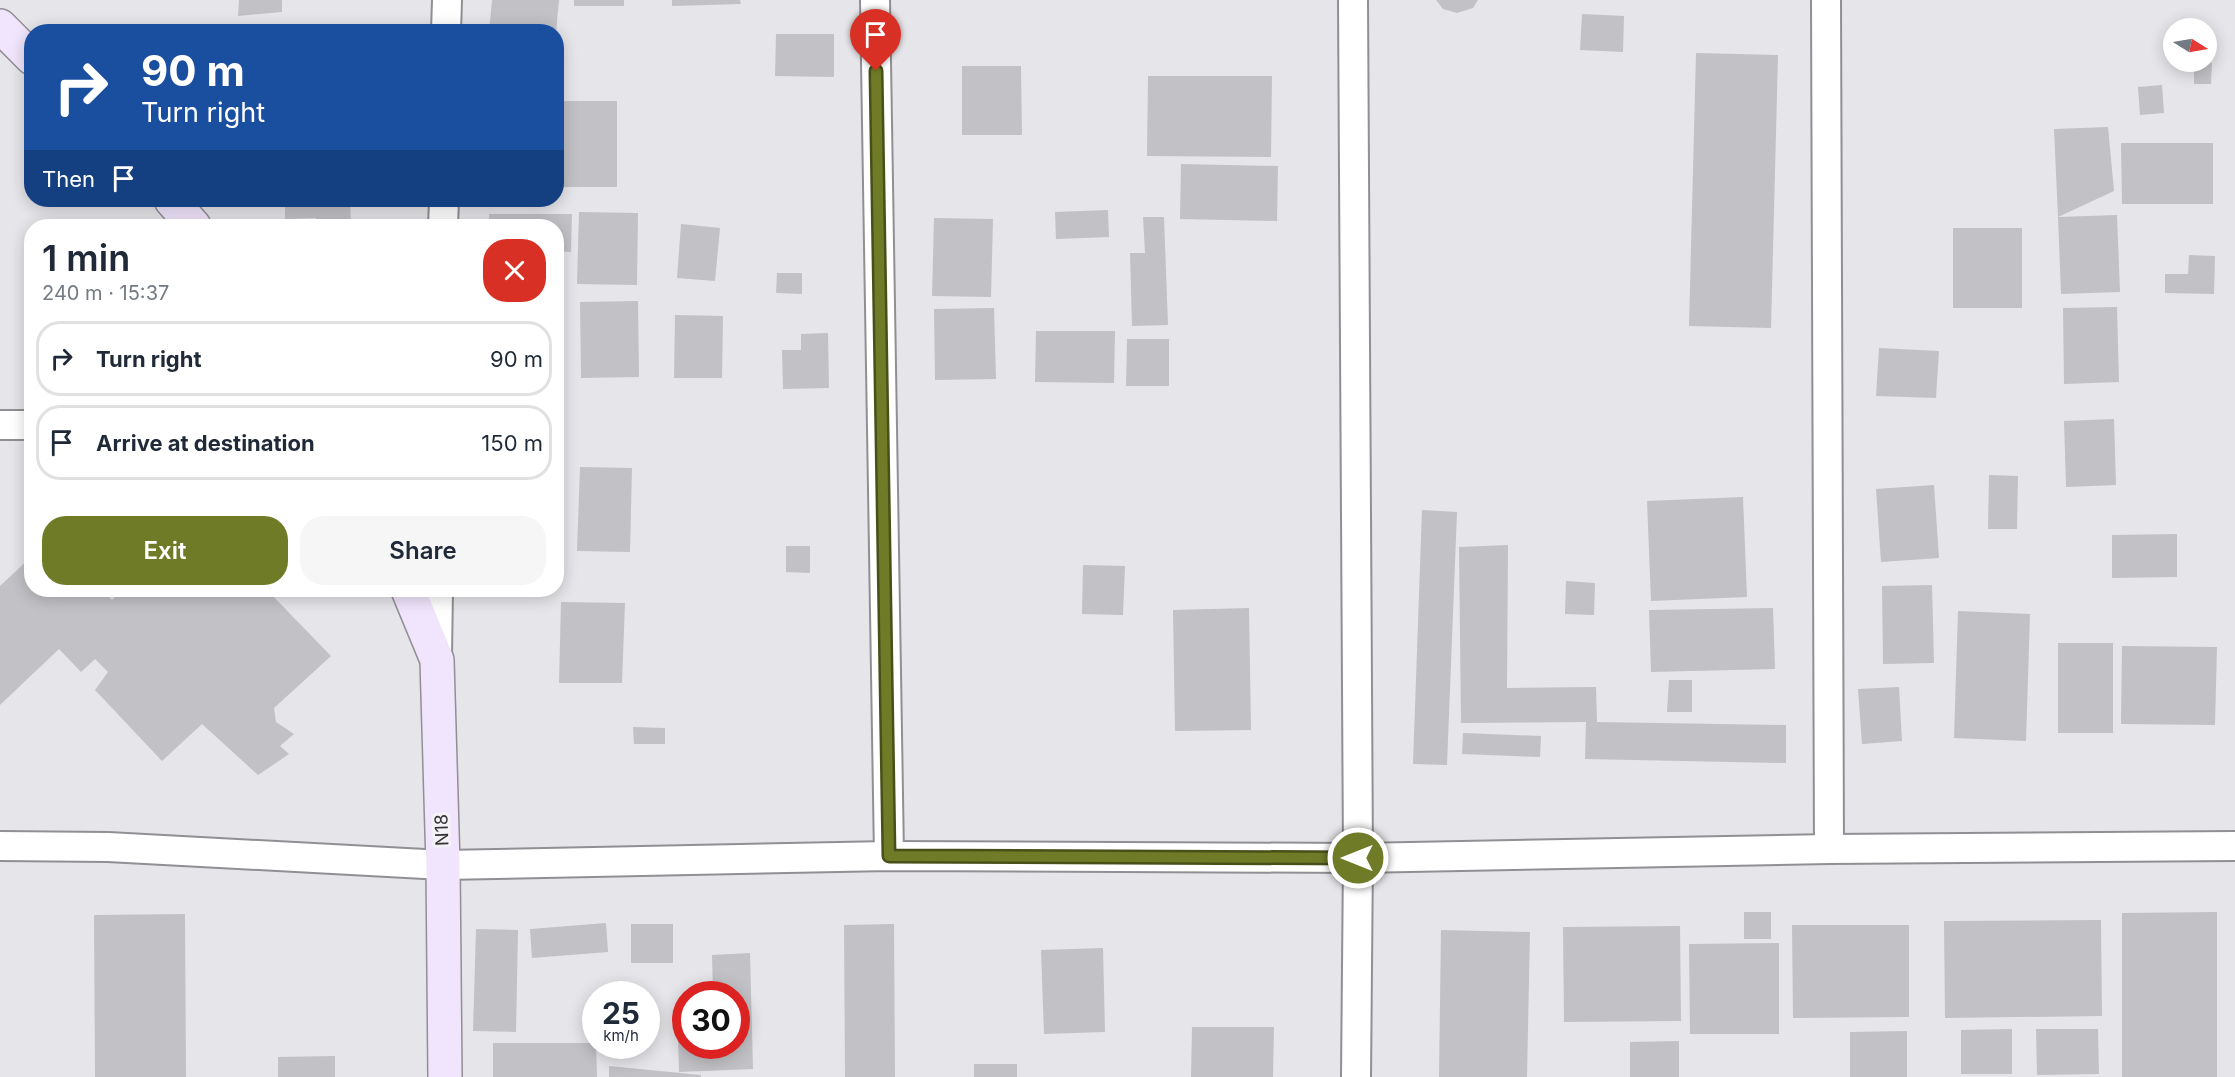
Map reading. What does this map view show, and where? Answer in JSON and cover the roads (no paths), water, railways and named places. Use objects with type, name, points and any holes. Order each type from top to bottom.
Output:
[{"type":"main road","points":[[0,26],[24,50]]},
{"type":"main road","points":[[177,207],[188,219]]},
{"type":"main road","name":"N18","points":[[411,597],[437,660],[443,865],[445,1077]]},
{"type":"street","points":[[446,24],[447,0]]},
{"type":"street","points":[[875,0],[889,856]]},
{"type":"street","points":[[1353,0],[1358,858],[1356,1077]]},
{"type":"street","points":[[1826,0],[1829,849]]},
{"type":"street","points":[[0,425],[24,425]]},
{"type":"street","points":[[437,660],[438,597]]},
{"type":"street","points":[[0,846],[108,847],[443,865],[889,856],[1358,858],[1829,849],[2235,846]]}]
